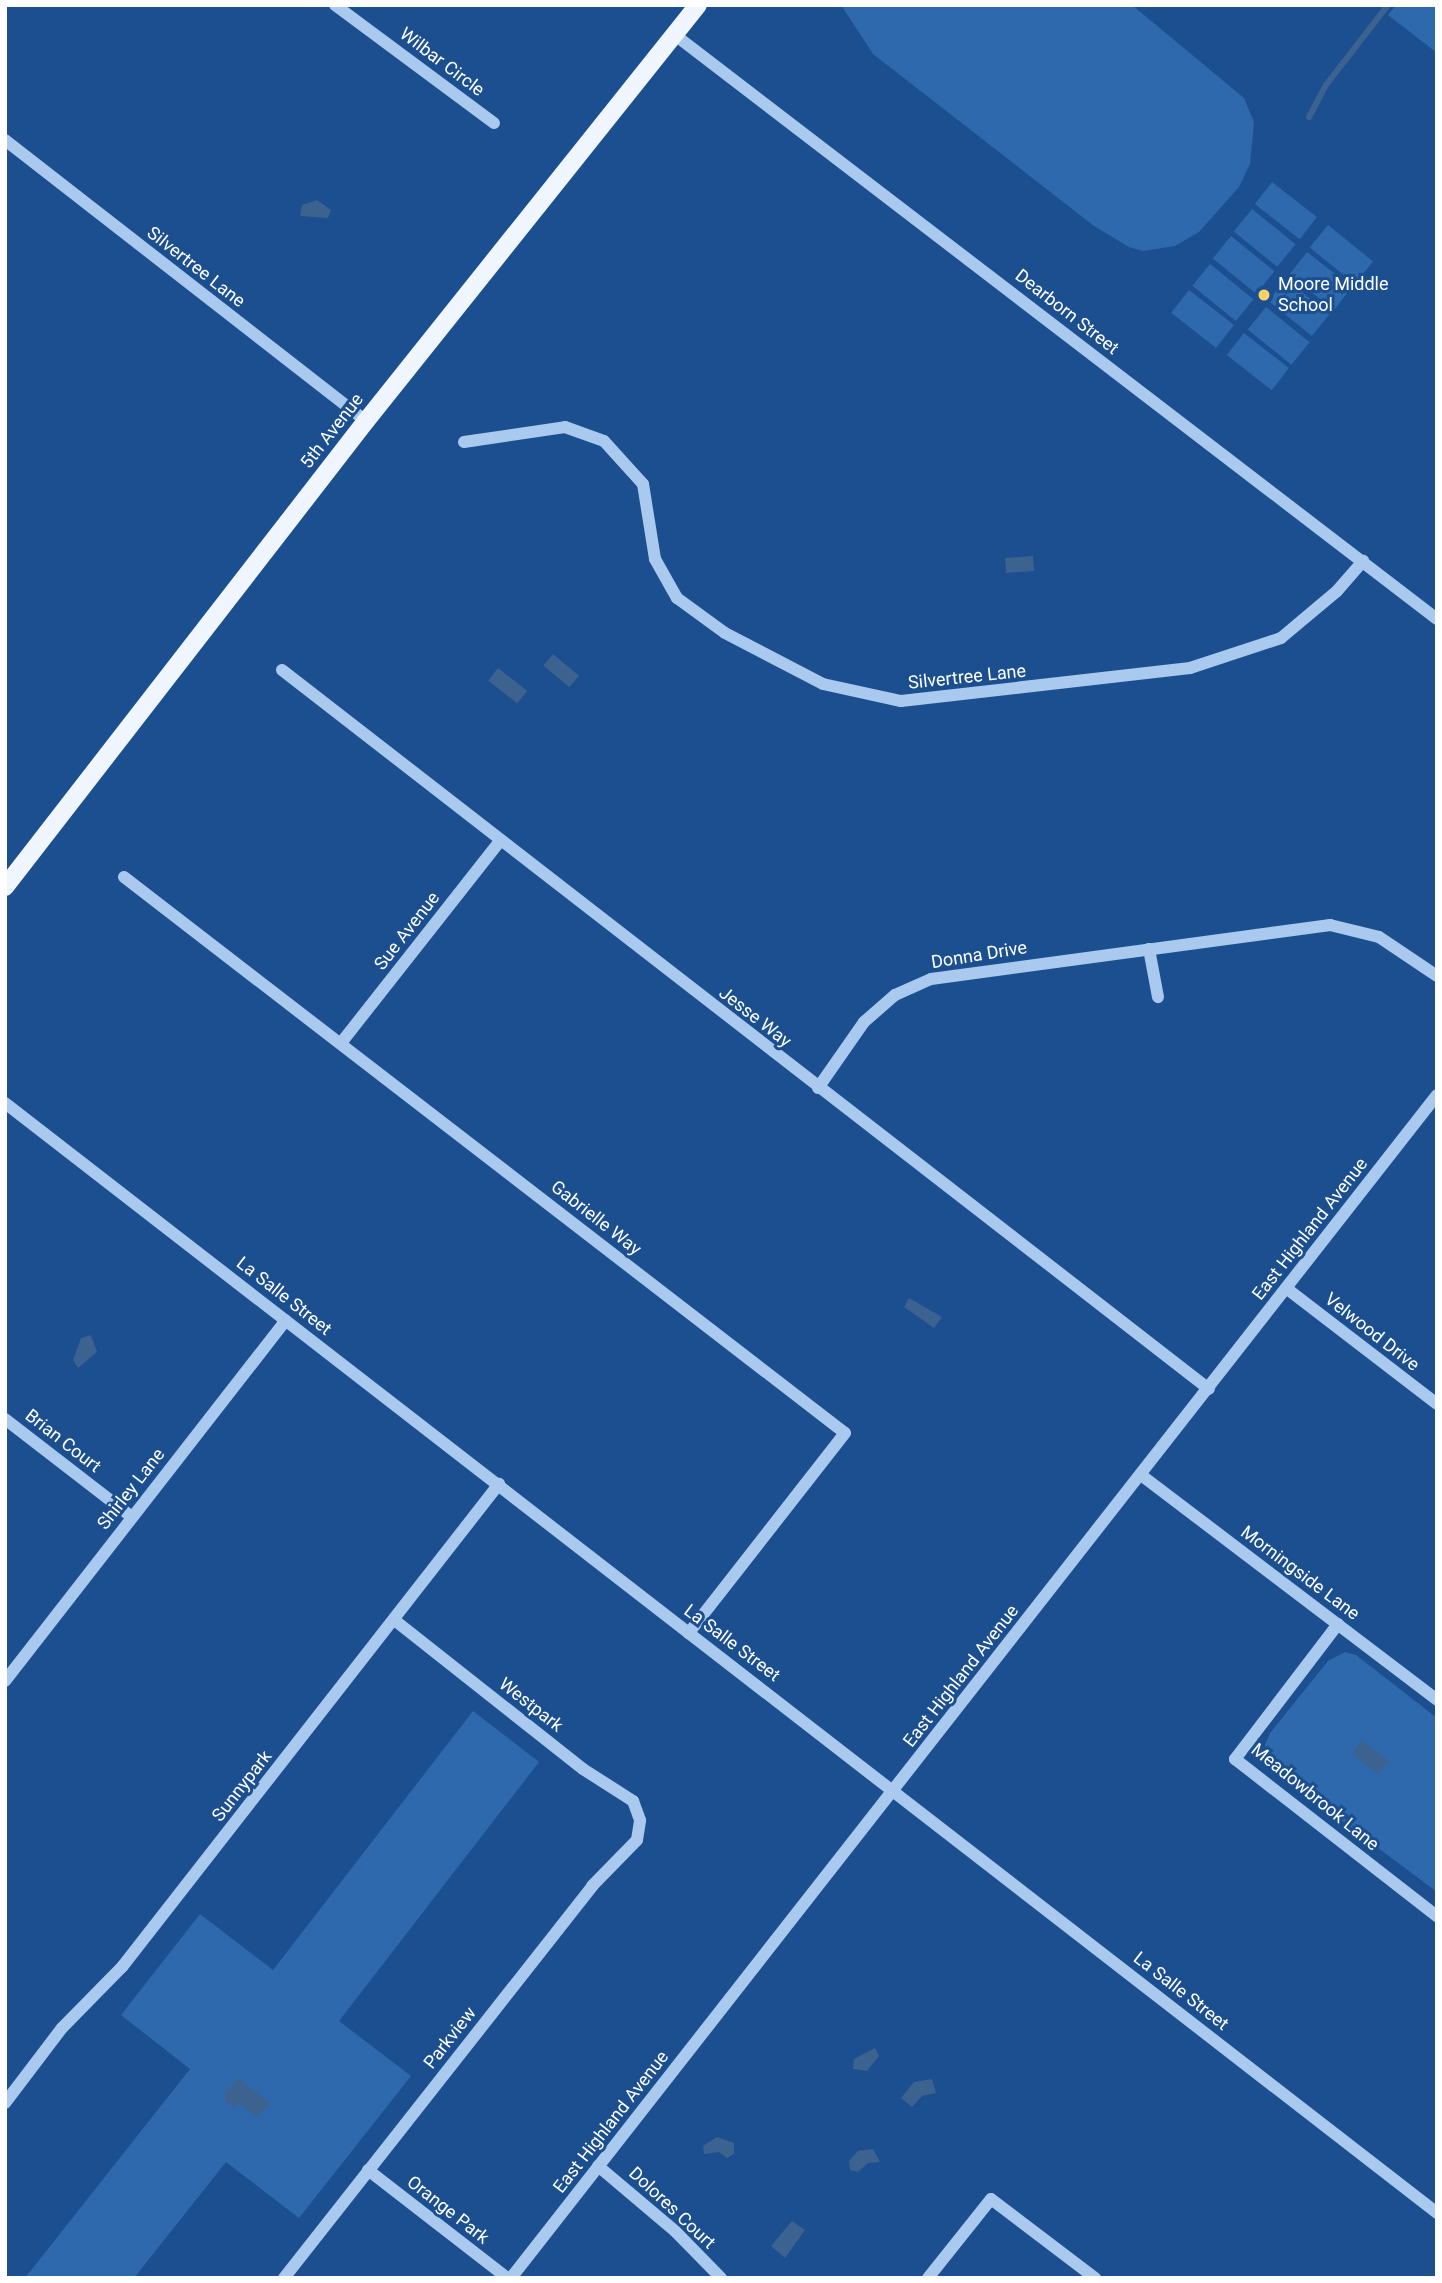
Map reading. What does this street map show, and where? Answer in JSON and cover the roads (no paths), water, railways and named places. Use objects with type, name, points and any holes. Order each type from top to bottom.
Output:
[{"type":"main road","name":"5th Avenue","points":[[5,887],[366,421],[698,5]]},
{"type":"street","name":"Wilbar Circle","points":[[335,5],[494,123]]},
{"type":"street","name":"Dearborn Street","points":[[675,35],[1437,619]]},
{"type":"street","name":"Silvertree Lane","points":[[5,140],[366,421]]},
{"type":"street","name":"Silvertree Lane","points":[[464,442],[565,427],[604,441],[643,484],[655,559],[677,598],[725,634],[823,684],[901,701],[1191,668],[1281,638],[1337,591],[1363,561]]},
{"type":"street","name":"Jesse Way","points":[[282,670],[1209,1389]]},
{"type":"street","name":"Sue Avenue","points":[[341,1043],[501,840]]},
{"type":"street","name":"Gabrielle Way","points":[[124,877],[845,1433],[689,1633]]},
{"type":"street","name":"Donna Drive","points":[[818,1088],[864,1022],[895,995],[931,979],[1329,925],[1379,937],[1437,976]]},
{"type":"street","points":[[1149,949],[1158,997]]},
{"type":"street","name":"East Highland Avenue","points":[[509,2278],[1437,1095]]},
{"type":"street","name":"La Salle Street","points":[[5,1103],[894,1789],[1437,2213]]},
{"type":"street","name":"Velwood Drive","points":[[1286,1288],[1437,1404]]},
{"type":"street","name":"Shirley Lane","points":[[5,1681],[286,1320]]},
{"type":"street","name":"Brian Court","points":[[5,1419],[132,1517]]},
{"type":"street","name":"Morningside Lane","points":[[1141,1475],[1437,1700]]},
{"type":"street","name":"Sunnypark","points":[[5,2103],[62,2028],[122,1967],[499,1484]]},
{"type":"street","name":"Westpark","points":[[394,1620],[583,1769],[633,1801],[640,1820]]},
{"type":"street","name":"Meadowbrook Lane","points":[[1338,1624],[1235,1759],[1437,1916]]},
{"type":"street","name":"Parkview","points":[[284,2278],[592,1886],[637,1840],[640,1820]]},
{"type":"street","name":"Dolores Court","points":[[598,2166],[675,2231],[721,2278]]},
{"type":"street","name":"Orange Park","points":[[368,2170],[509,2278]]},
{"type":"street","points":[[928,2278],[991,2199],[1095,2278]]},
{"type":"waterway","points":[[1309,117],[1326,85],[1388,5]]},
{"type":"place","name":"Moore Middle School","points":[[1264,295]]}]
